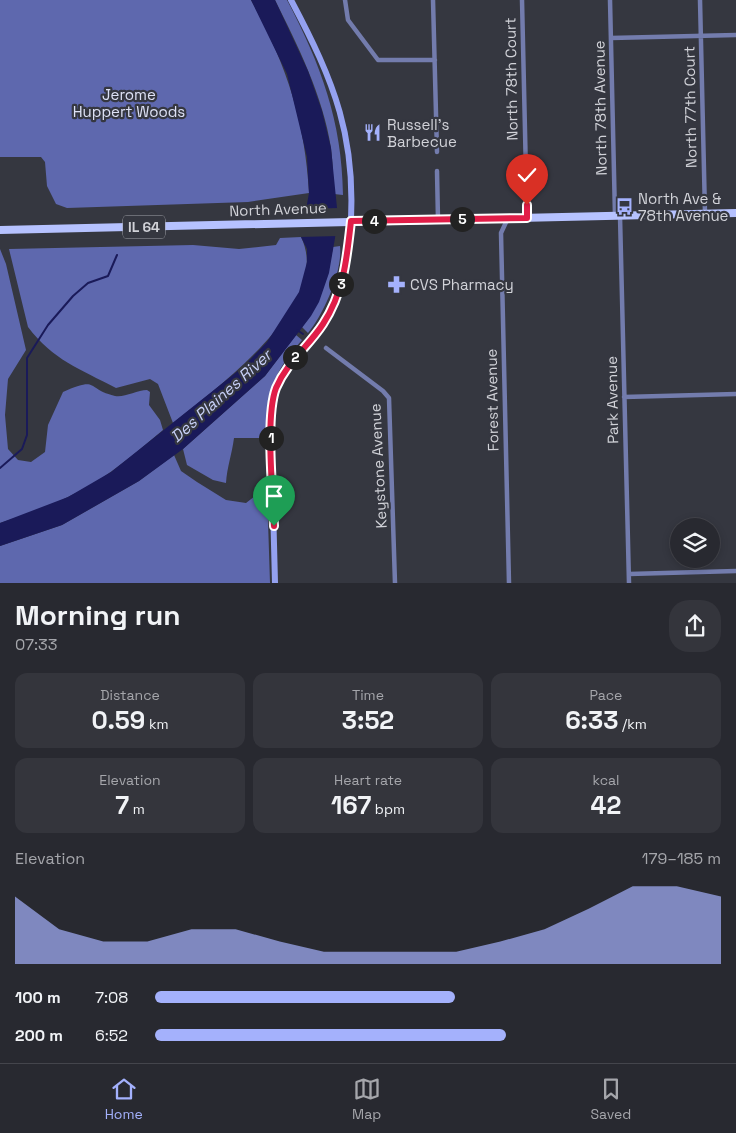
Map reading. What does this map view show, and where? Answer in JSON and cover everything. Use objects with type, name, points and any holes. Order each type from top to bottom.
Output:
[{"type":"main road","name":"North Avenue","points":[[0,230],[736,213]]},
{"type":"street","points":[[275,583],[271,423],[274,397],[288,364],[317,332],[333,305],[346,267],[351,221],[352,173],[342,117],[325,66],[291,0]]},
{"type":"street","points":[[345,0],[348,20],[378,60],[435,60]]},
{"type":"street","points":[[433,0],[437,152]]},
{"type":"street","name":"North 78th Court","points":[[522,0],[527,218]]},
{"type":"street","name":"North 78th Avenue","points":[[610,0],[617,216]]},
{"type":"street","name":"North 77th Court","points":[[700,0],[705,213]]},
{"type":"street","points":[[611,38],[736,35]]},
{"type":"street","points":[[437,171],[438,220]]},
{"type":"street","name":"Park Avenue","points":[[617,216],[629,583]]},
{"type":"street","name":"Forest Avenue","points":[[508,218],[501,233],[509,583]]},
{"type":"street","name":"Keystone Avenue","points":[[326,348],[383,391],[389,398],[395,583]]},
{"type":"street","points":[[624,397],[736,394]]},
{"type":"street","points":[[629,574],[736,571]]},
{"type":"green space","name":"Jerome Huppert Woods","points":[[0,0],[251,0],[274,47],[292,93],[303,141],[309,193],[248,202],[67,208],[56,204],[47,186],[45,162],[41,157],[0,157]]},
{"type":"green space","points":[[275,0],[287,0],[310,47],[319,71],[334,118],[339,142],[343,195],[334,194],[331,148],[316,90],[301,53]]},
{"type":"green space","points":[[301,237],[307,263],[301,289],[286,316],[266,342],[241,367],[173,423],[158,384],[150,379],[116,388],[68,363],[47,348],[37,338],[28,327],[9,249],[193,245],[239,249],[276,245],[280,238]]},
{"type":"green space","points":[[340,246],[339,267],[331,291],[320,315],[308,333],[302,327],[314,309],[323,289],[333,247]]},
{"type":"green space","points":[[0,249],[6,264],[26,350],[8,379],[5,415],[8,449],[18,460],[31,462],[45,452],[48,425],[63,392],[88,384],[115,396],[147,390],[150,392],[149,405],[160,420],[163,430],[119,466],[86,488],[44,508],[0,523]]},
{"type":"green space","points":[[296,335],[302,340],[284,363],[273,385],[266,423],[266,438],[234,438],[226,483],[213,480],[187,465],[183,449],[265,376]]},
{"type":"green space","points":[[174,455],[181,471],[226,500],[246,503],[259,493],[267,490],[270,583],[0,583],[0,546],[62,525],[139,481]]},
{"type":"water","name":"Des Plaines River","points":[[251,0],[275,0],[308,71],[322,111],[331,148],[337,208],[335,238],[329,273],[319,302],[311,316],[265,376],[183,449],[139,481],[62,525],[0,546],[0,523],[68,497],[111,472],[244,366],[267,342],[299,292],[307,262],[307,249],[301,237],[309,193],[307,157],[287,74]]},
{"type":"pier","points":[[338,208],[338,236],[299,237],[303,209]]},
{"type":"waterway","points":[[0,468],[22,449],[27,435],[27,358],[48,325],[73,296],[88,283],[108,276],[117,255]]},
{"type":"waterway","points":[[297,330],[303,334]]},
{"type":"place","name":"Russell's Barbecue","points":[[373,133]]},
{"type":"place","name":"North Ave & 78th Avenue","points":[[624,207]]},
{"type":"place","name":"CVS Pharmacy","points":[[396,284]]},
{"type":"route","points":[[274,526],[271,414],[276,389],[288,364],[324,323],[333,305],[346,267],[351,221],[527,218],[527,205]]}]
